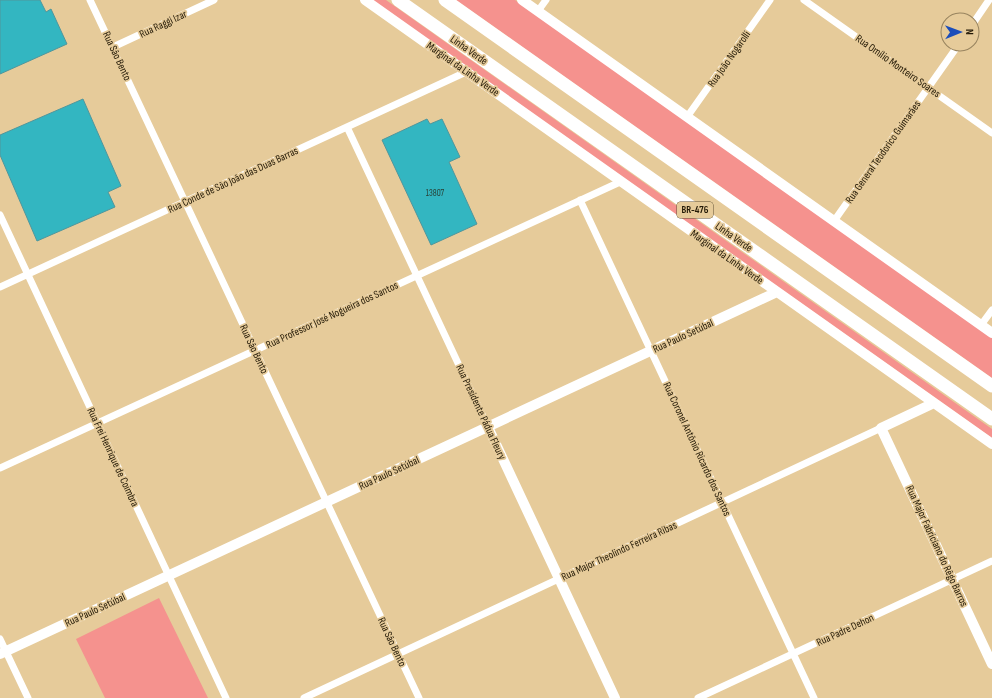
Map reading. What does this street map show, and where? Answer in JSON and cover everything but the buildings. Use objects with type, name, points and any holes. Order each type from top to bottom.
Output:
[{"type":"highway","name":"Linha Verde","points":[[398,0],[992,419]]},
{"type":"highway","name":"BR-476","points":[[445,0],[992,386]]},
{"type":"main road","name":"Marginal da Linha Verde","points":[[365,0],[992,444]]},
{"type":"main road","points":[[522,0],[992,333]]},
{"type":"main road","name":"Rua Paulo Setúbal","points":[[3,652],[777,292]]},
{"type":"main road","name":"Rua Major Theolindo Ferreira Ribas","points":[[881,428],[934,403]]},
{"type":"main road","name":"Rua Presidente Pádua Fleury","points":[[488,427],[615,698]]},
{"type":"main road","name":"Rua Major Fabriciano do Rêgo Barros","points":[[881,428],[992,664]]},
{"type":"street","name":"Rua São Bento","points":[[90,0],[419,698]]},
{"type":"street","name":"Rua Raggi Izar","points":[[112,47],[214,0]]},
{"type":"street","points":[[538,11],[546,0]]},
{"type":"street","name":"Rua João Nogarolli","points":[[688,117],[770,0]]},
{"type":"street","name":"Rua Omílio Monteiro Soares","points":[[804,0],[992,133]]},
{"type":"street","points":[[980,13],[989,0]]},
{"type":"street","name":"Rua General Teodorico Guimarães","points":[[834,222],[953,52]]},
{"type":"street","name":"Rua Conde de São João das Duas Barras","points":[[0,287],[466,72]]},
{"type":"street","name":"Rua Presidente Pádua Fleury","points":[[347,127],[488,427]]},
{"type":"street","name":"Rua Professor José Nogueira dos Santos","points":[[0,468],[620,182]]},
{"type":"street","name":"Rua Coronel Antônio Ricardo dos Santos","points":[[580,200],[814,698]]},
{"type":"street","name":"Rua Frei Henrique de Coimbra","points":[[0,216],[226,698]]},
{"type":"street","points":[[981,326],[992,310]]},
{"type":"street","name":"Rua Major Theolindo Ferreira Ribas","points":[[304,698],[881,428]]},
{"type":"street","name":"Rua Padre Dehon","points":[[698,698],[992,561]]},
{"type":"street","points":[[0,639],[3,652],[28,698]]},
{"type":"shaded area","points":[[372,0],[386,0],[992,429],[992,438]]},
{"type":"shaded area","points":[[456,0],[515,0],[992,335],[992,378]]},
{"type":"shaded area","points":[[159,598],[208,698],[105,698],[76,639]]}]
